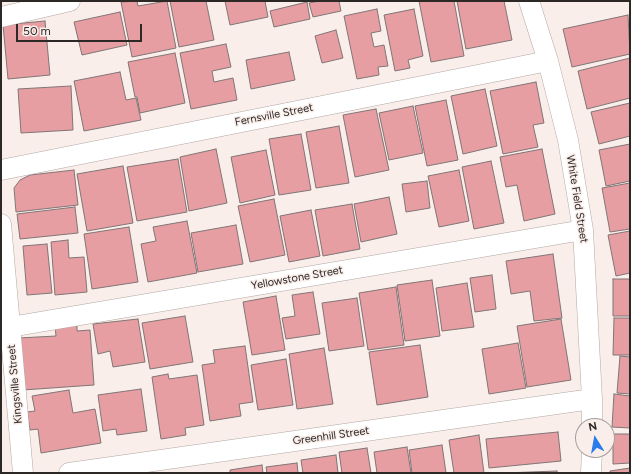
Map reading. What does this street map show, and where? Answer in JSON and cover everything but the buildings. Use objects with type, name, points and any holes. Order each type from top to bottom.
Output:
[{"type":"street","points":[[1,17],[70,1]]},
{"type":"street","name":"White Field Street","points":[[529,1],[548,61],[568,140],[583,230],[592,418]]},
{"type":"street","name":"Fernsville Street","points":[[1,170],[548,61]]},
{"type":"street","name":"Kingsville Street","points":[[1,224],[23,473]]},
{"type":"street","name":"Yellowstone Street","points":[[10,327],[583,230]]},
{"type":"street","name":"Greenhill Street","points":[[69,473],[592,399]]},
{"type":"street","points":[[591,473],[592,458]]}]
